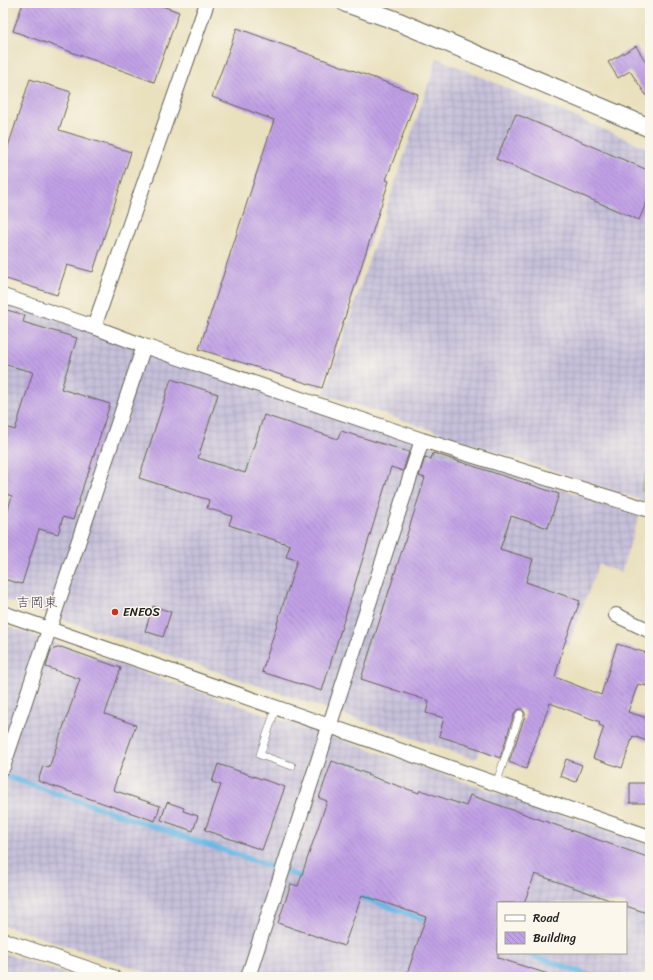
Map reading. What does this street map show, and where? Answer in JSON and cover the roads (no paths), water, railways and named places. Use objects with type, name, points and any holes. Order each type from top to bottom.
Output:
[{"type":"street","points":[[94,327],[207,3]]},
{"type":"street","points":[[346,3],[392,19],[650,128]]},
{"type":"street","points":[[3,296],[144,346],[422,440],[650,510]]},
{"type":"street","points":[[3,767],[144,346]]},
{"type":"street","points":[[248,977],[422,440]]},
{"type":"street","points":[[3,614],[650,837]]},
{"type":"street","points":[[616,615],[650,631]]},
{"type":"street","points":[[3,940],[113,977]]},
{"type":"lane","points":[[276,708],[260,755],[292,766]]},
{"type":"lane","points":[[496,784],[520,714]]},
{"type":"waterway","points":[[3,775],[308,879]]},
{"type":"waterway","points":[[355,895],[432,922]]},
{"type":"waterway","points":[[527,954],[594,977]]},
{"type":"place","name":"ENEOS","points":[[115,612]]},
{"type":"district","name":"吉岡東","points":[[37,602]]}]
